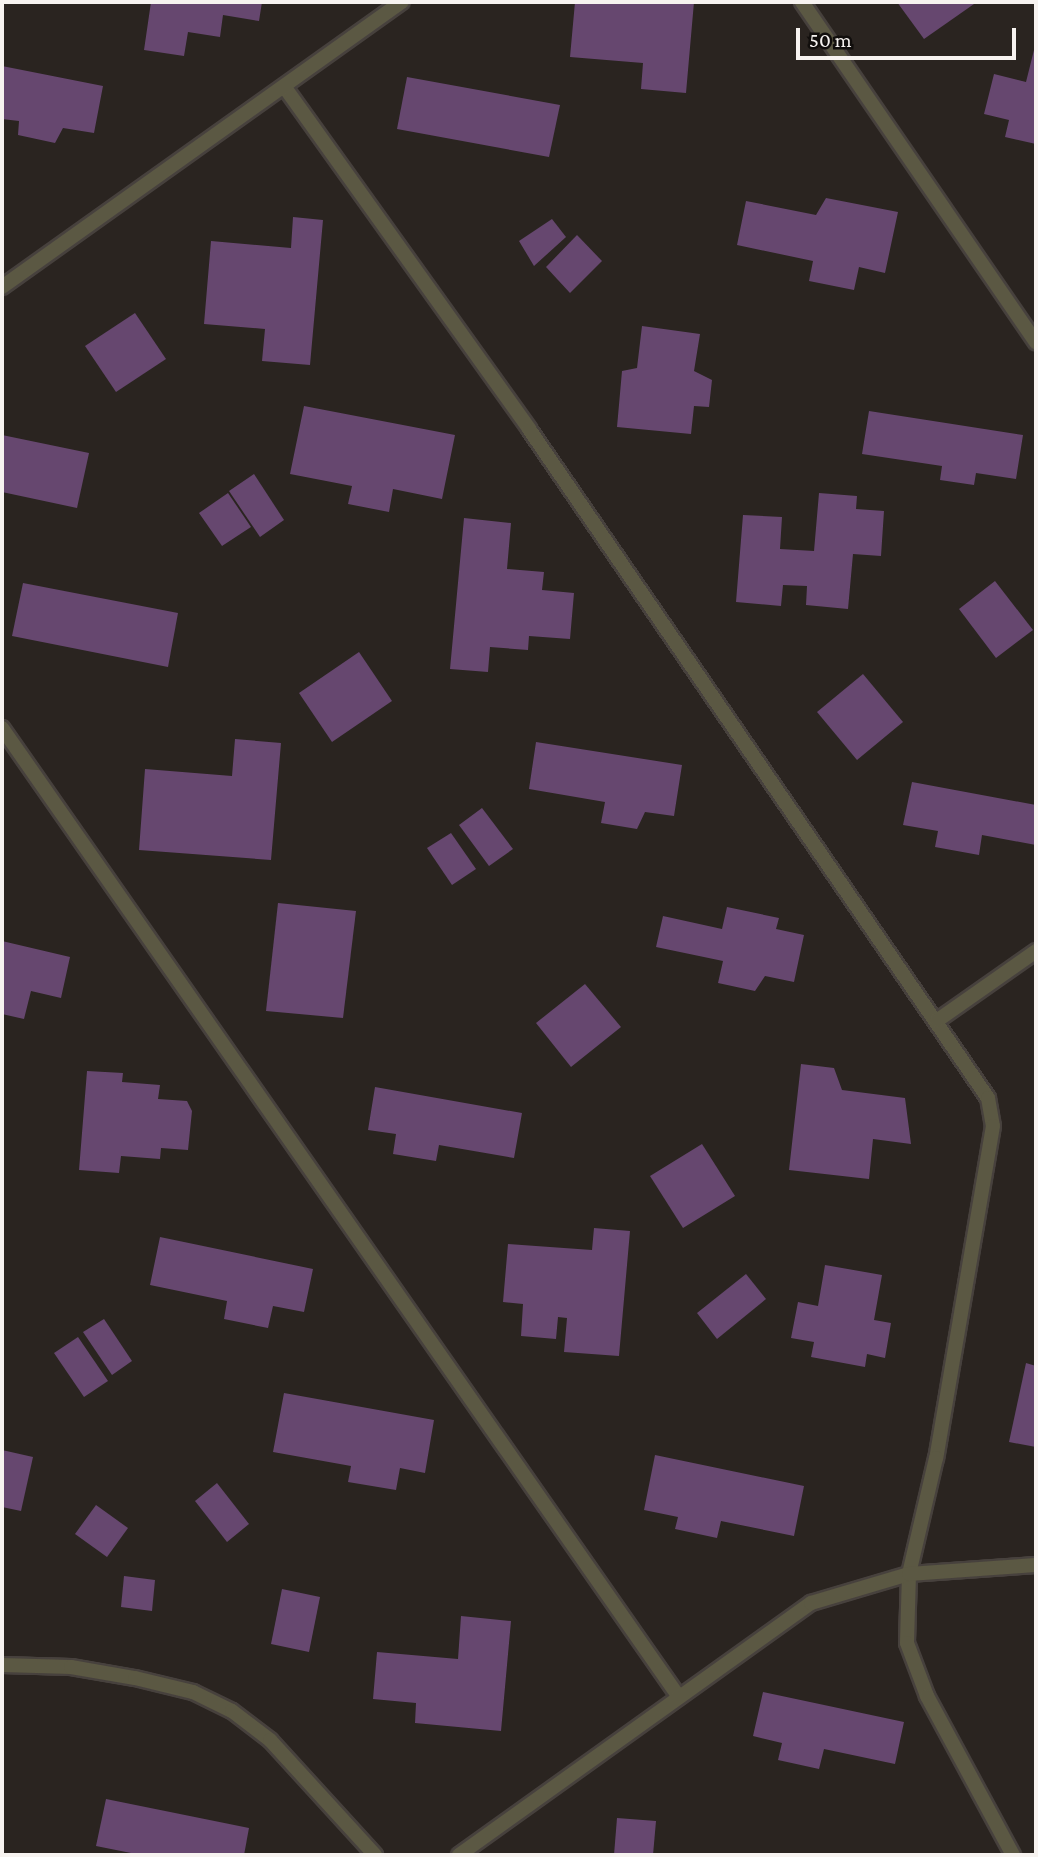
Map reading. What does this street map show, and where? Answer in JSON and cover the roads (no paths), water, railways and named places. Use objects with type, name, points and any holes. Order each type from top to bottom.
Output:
[{"type":"lane","points":[[2,287],[286,89],[402,2]]},
{"type":"lane","points":[[802,2],[1036,342]]},
{"type":"lane","points":[[286,89],[529,429],[938,1020],[988,1098],[993,1126],[936,1458],[909,1574],[911,1662],[1013,1855]]},
{"type":"lane","points":[[2,728],[679,1697]]},
{"type":"lane","points":[[938,1020],[1036,951]]},
{"type":"lane","points":[[459,1855],[811,1603],[909,1574],[1036,1565]]},
{"type":"lane","points":[[2,1665],[71,1667],[193,1692],[232,1712],[270,1740],[374,1855]]}]
